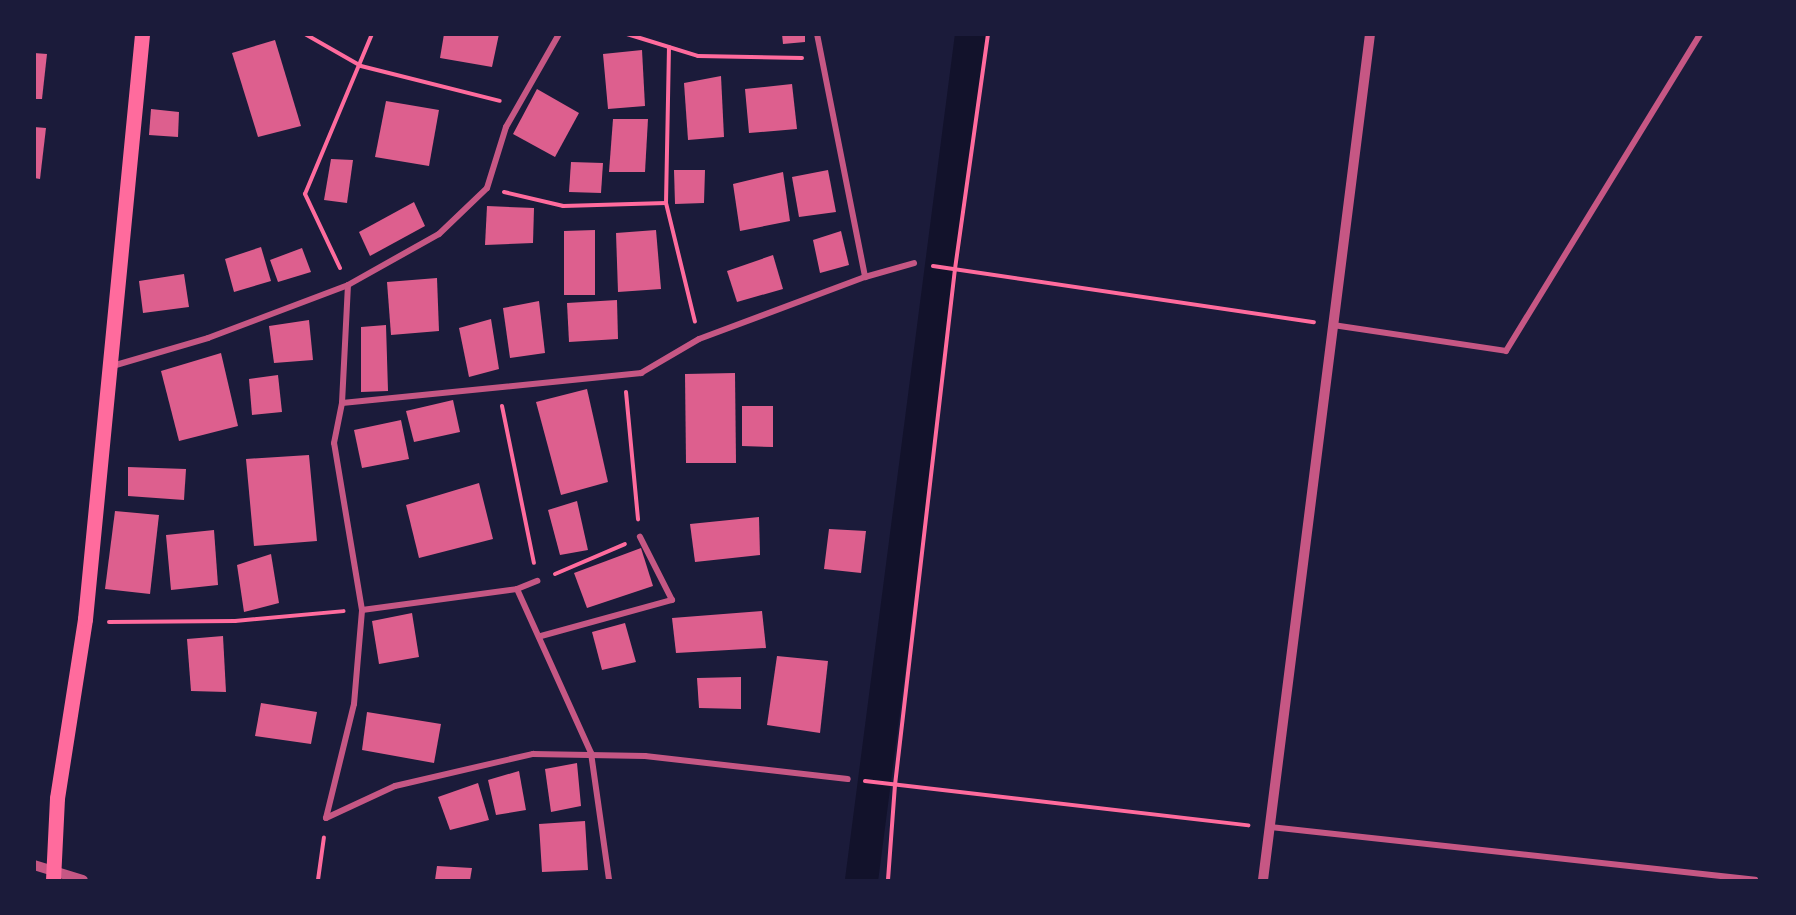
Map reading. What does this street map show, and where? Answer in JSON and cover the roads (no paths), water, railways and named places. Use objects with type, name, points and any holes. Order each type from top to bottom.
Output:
[{"type":"main road","points":[[53,876],[57,798],[85,619],[142,34]]},
{"type":"street","points":[[109,367],[208,338],[348,285],[440,234],[487,189],[506,127],[559,34]]},
{"type":"street","points":[[817,34],[865,277]]},
{"type":"street","points":[[1263,880],[1370,34]]},
{"type":"street","points":[[1333,325],[1506,351],[1700,34]]},
{"type":"street","points":[[342,403],[641,373],[699,339],[865,277],[914,263]]},
{"type":"street","points":[[348,285],[342,403],[334,443],[362,610],[354,704],[326,818],[394,786],[533,754],[591,753],[848,780]]},
{"type":"street","points":[[541,636],[672,600],[640,537]]},
{"type":"street","points":[[362,610],[517,589],[537,581]]},
{"type":"street","points":[[517,589],[541,636],[591,753],[609,880]]},
{"type":"street","points":[[1270,827],[1755,880]]},
{"type":"street","points":[[34,865],[53,876],[83,880]]},
{"type":"waterway","points":[[861,880],[971,34]]}]
